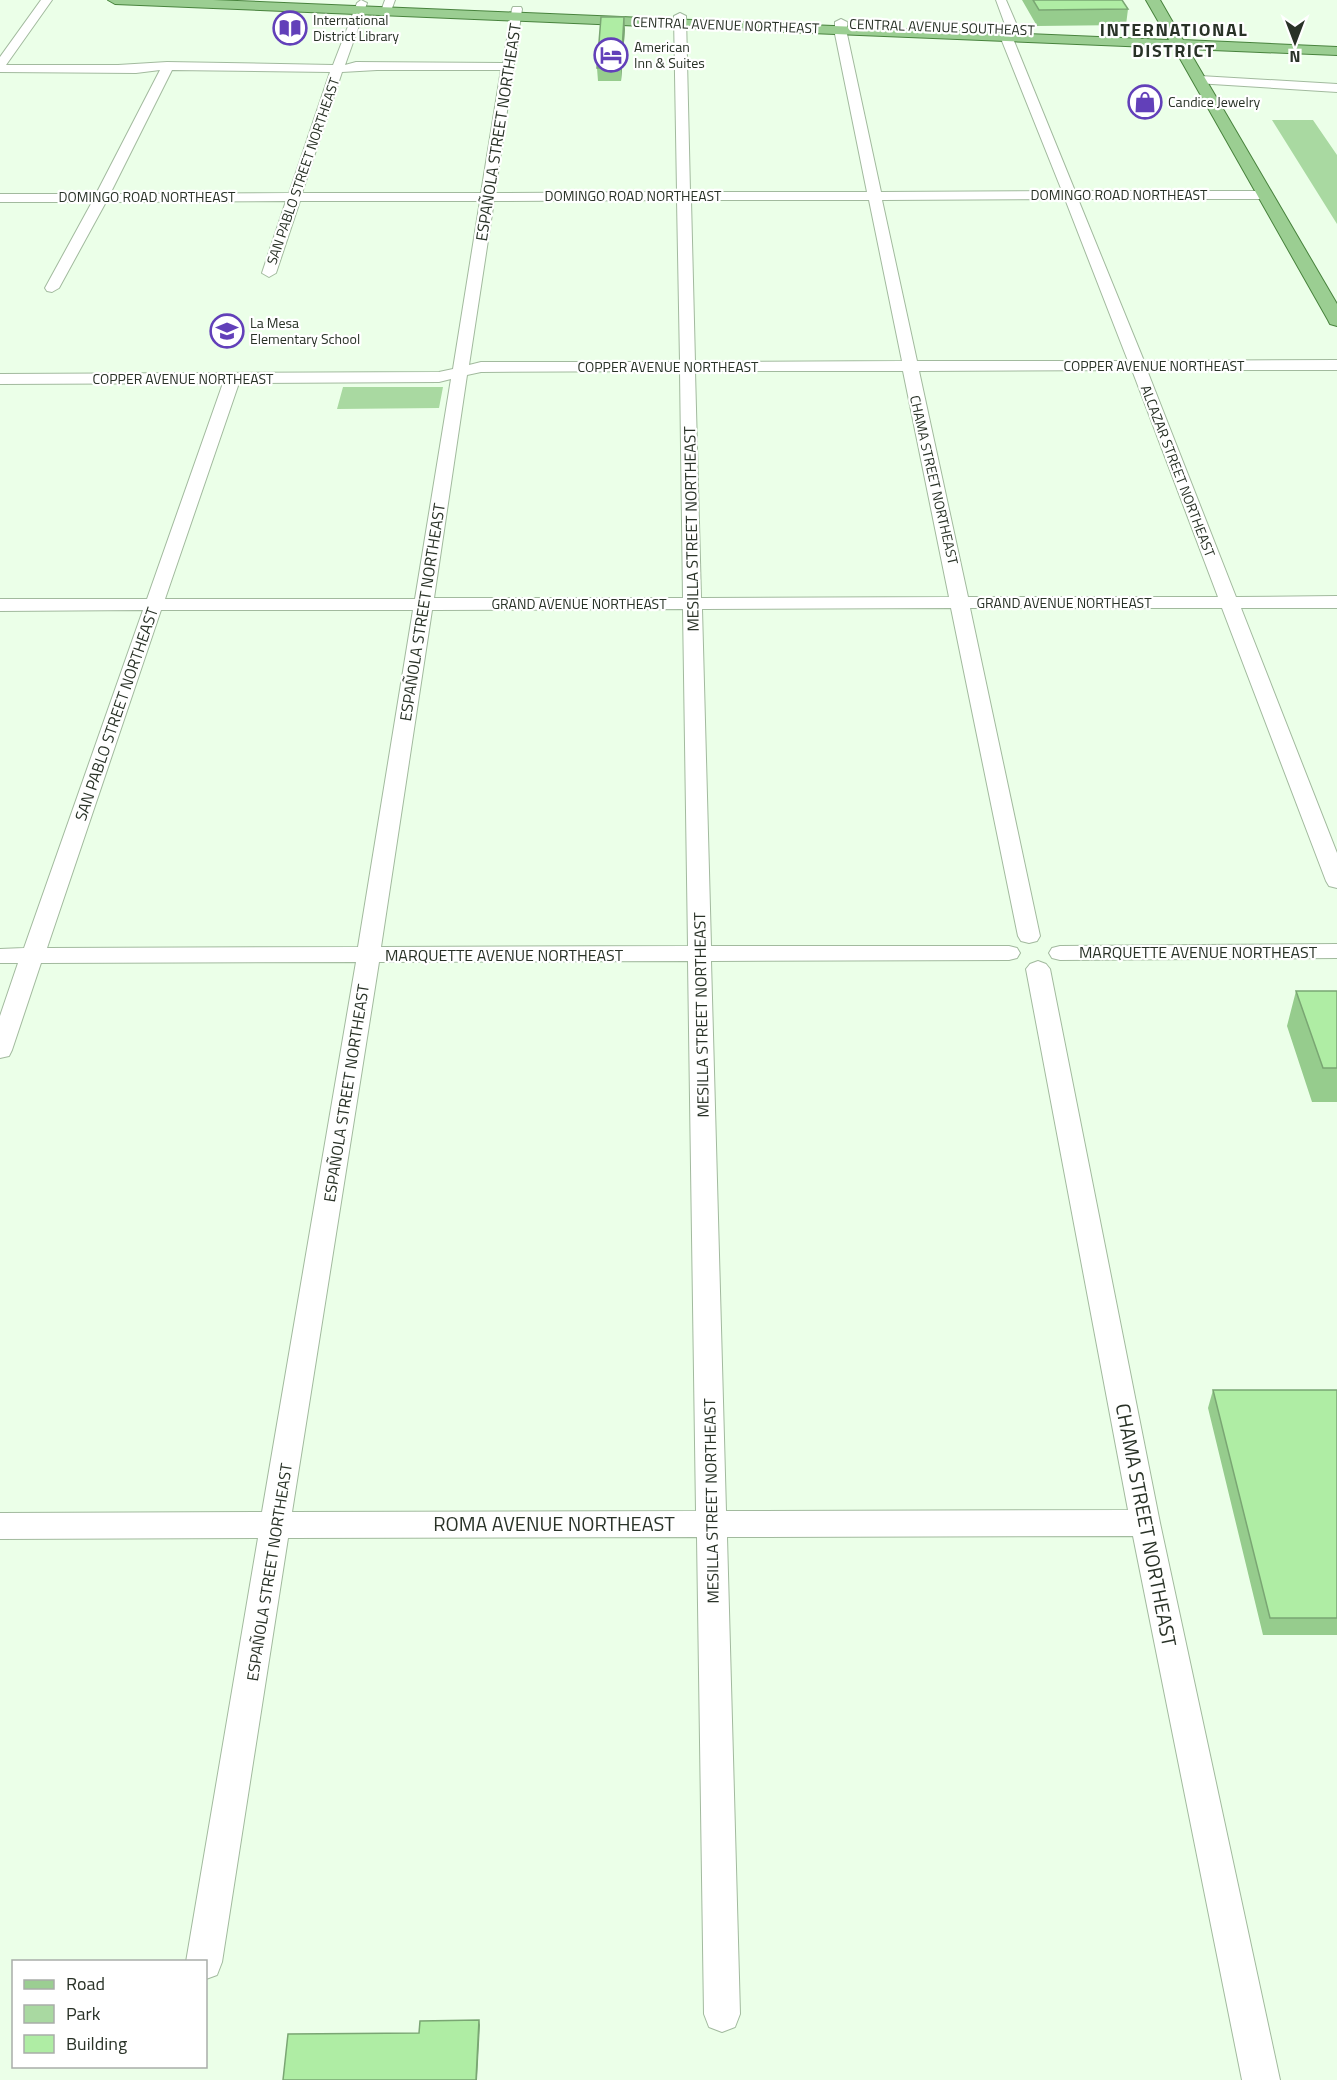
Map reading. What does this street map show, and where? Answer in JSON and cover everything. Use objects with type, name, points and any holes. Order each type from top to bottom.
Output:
[{"type":"main road","name":"CENTRAL AVENUE NORTHEAST","points":[[115,0],[361,7],[389,5],[516,13],[1177,40],[1337,51]]},
{"type":"main road","points":[[296,0],[361,7]]},
{"type":"main road","points":[[1153,0],[1337,320]]},
{"type":"main road","points":[[1177,40],[1337,43]]},
{"type":"street","points":[[0,67],[47,0]]},
{"type":"street","name":"ALCAZAR STREET NORTHEAST","points":[[1001,0],[1010,33],[1069,195],[1138,366],[1337,881]]},
{"type":"street","name":"SAN PABLO STREET NORTHEAST","points":[[269,273],[361,7]]},
{"type":"street","name":"ESPAÑOLA STREET NORTHEAST","points":[[204,1960],[369,955],[516,13]]},
{"type":"street","name":"MESILLA STREET NORTHEAST","points":[[681,19],[691,603],[722,2014]]},
{"type":"street","name":"CHAMA STREET NORTHEAST","points":[[840,26],[1029,936]]},
{"type":"street","points":[[0,67],[509,67]]},
{"type":"street","points":[[121,68],[166,70],[204,68]]},
{"type":"street","points":[[52,288],[166,70]]},
{"type":"street","points":[[1200,80],[1337,88]]},
{"type":"street","name":"DOMINGO ROAD NORTHEAST","points":[[0,198],[1266,195]]},
{"type":"street","name":"COPPER AVENUE NORTHEAST","points":[[1,381],[439,377],[481,368],[1337,365]]},
{"type":"street","name":"SAN PABLO STREET NORTHEAST","points":[[0,1050],[232,379]]},
{"type":"street","name":"GRAND AVENUE NORTHEAST","points":[[0,605],[1337,602]]},
{"type":"street","points":[[1029,936],[1046,939],[1057,948],[1049,961],[1022,966],[1011,958],[1009,948],[1016,940],[1029,936]]},
{"type":"street","name":"MARQUETTE AVENUE NORTHEAST","points":[[1049,961],[1337,951]]},
{"type":"street","name":"MARQUETTE AVENUE NORTHEAST","points":[[0,956],[1009,953]]},
{"type":"street","name":"CHAMA STREET NORTHEAST","points":[[1049,961],[1145,1522],[1261,2080]]},
{"type":"street","name":"ROMA AVENUE NORTHEAST","points":[[0,1526],[1145,1522]]},
{"type":"green space","points":[[1272,120],[1313,120],[1337,155],[1337,224]]},
{"type":"green space","points":[[343,387],[443,387],[439,408],[337,409]]},
{"type":"building","points":[[1033,0],[1122,0],[1128,9],[1039,10]]},
{"type":"building","points":[[601,17],[624,17],[621,68],[597,68]]},
{"type":"building","points":[[1296,991],[1337,991],[1337,1068],[1323,1068]]},
{"type":"building","points":[[1213,1390],[1337,1390],[1337,1618],[1270,1618]]},
{"type":"building","points":[[479,2020],[476,2080],[283,2080],[288,2034],[419,2033],[420,2021]]},
{"type":"place","name":"International District Library","points":[[290,28]]},
{"type":"place","name":"American Inn & Suites","points":[[611,55]]},
{"type":"place","name":"Candice Jewelry","points":[[1145,102]]},
{"type":"place","name":"La Mesa Elementary School","points":[[227,331]]},
{"type":"district","name":"INTERNATIONAL DISTRICT","points":[[1174,40]]}]
